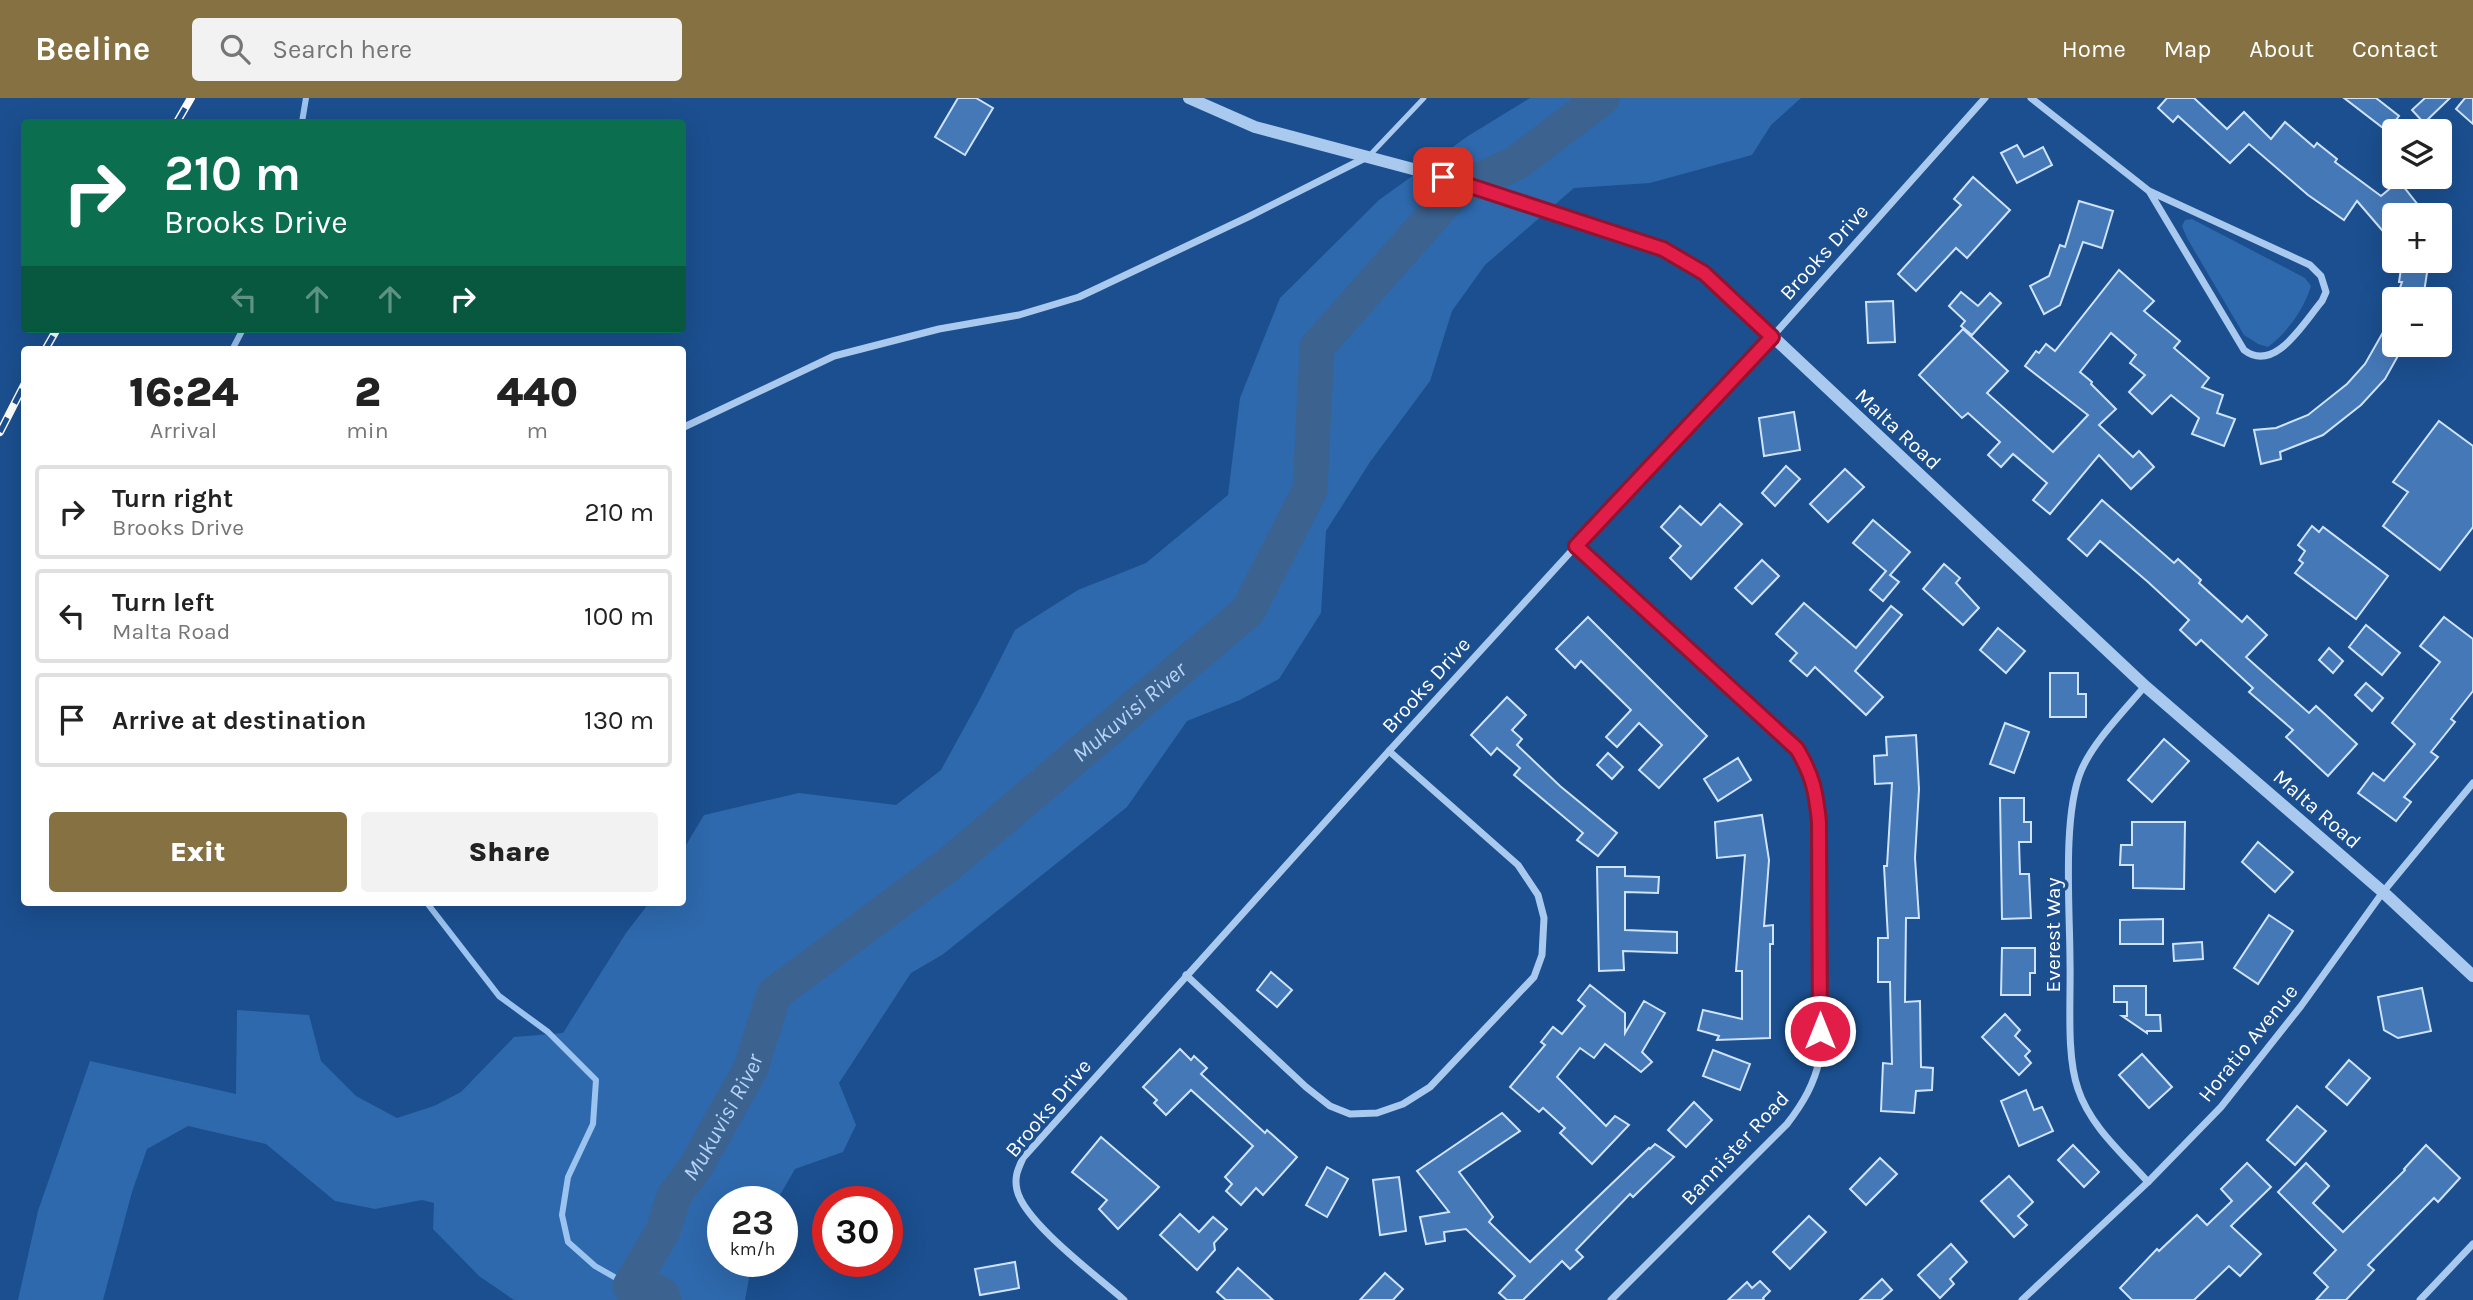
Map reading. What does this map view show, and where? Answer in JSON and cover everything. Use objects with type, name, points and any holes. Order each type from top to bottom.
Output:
[{"type":"street","name":"Malta Road","points":[[1189,98],[1255,127],[1443,177],[1663,249],[1704,273],[2144,686],[2383,892],[2473,976]]},
{"type":"street","name":"Brooks Drive","points":[[1124,1300],[1033,1220],[1020,1201],[1016,1188],[1016,1173],[1023,1158],[1576,546],[1772,337],[1985,98]]},
{"type":"street","points":[[2031,98],[2149,191],[2310,265],[2321,276],[2326,292],[2322,301],[2279,351],[2269,357],[2260,358],[2244,350],[2149,191]]},
{"type":"street","points":[[686,426],[834,356],[939,329],[1019,315],[1079,297],[1248,217],[1368,156]]},
{"type":"street","name":"Bannister Road","points":[[1576,546],[1797,749],[1810,770],[1819,822],[1820,1058],[1814,1082],[1806,1099],[1787,1124],[1611,1300]]},
{"type":"street","name":"Everest Way","points":[[2144,686],[2092,751],[2081,770],[2073,796],[2070,836],[2071,1017],[2074,1074],[2084,1104],[2101,1130],[2148,1182]]},
{"type":"street","points":[[1186,975],[1306,1087],[1330,1106],[1350,1114],[1377,1113],[1403,1104],[1430,1087],[1534,977],[1542,955],[1544,918],[1538,895],[1518,866],[1389,751]]},
{"type":"street","name":"Horatio Avenue","points":[[2022,1300],[2148,1182],[2221,1107],[2262,1057],[2383,892],[2473,783]]},
{"type":"street","points":[[2420,1300],[2473,1244]]},
{"type":"lane","points":[[1368,156],[1424,98]]},
{"type":"shaded area","points":[[1530,98],[1801,98],[1771,125],[1752,155],[1650,183],[1574,188],[1485,265],[1452,311],[1430,381],[1370,462],[1326,531],[1321,613],[1279,679],[1240,700],[1187,721],[1127,807],[942,955],[911,973],[839,1083],[856,1125],[843,1152],[795,1169],[785,1186],[707,1186],[707,1277],[749,1277],[745,1300],[514,1300],[479,1276],[433,1229],[434,1203],[422,1200],[375,1209],[335,1201],[266,1144],[188,1126],[147,1149],[132,1192],[103,1300],[18,1300],[38,1211],[90,1061],[236,1094],[237,1010],[309,1015],[321,1061],[356,1096],[397,1118],[434,1106],[461,1092],[514,1037],[563,1033],[626,933],[647,906],[686,906],[686,845],[704,815],[799,793],[896,805],[941,770],[1015,630],[1078,590],[1146,563],[1228,495],[1240,398],[1280,298],[1379,200],[1468,136]]},
{"type":"shaded area","points":[[2192,219],[2305,278],[2311,286],[2294,320],[2268,347],[2244,335],[2187,238],[2182,226],[2185,220]]},
{"type":"building","points":[[958,98],[976,98],[993,108],[965,155],[935,137]]},
{"type":"building","points":[[2167,98],[2194,98],[2227,129],[2244,112],[2271,139],[2285,122],[2314,147],[2317,143],[2337,159],[2335,162],[2381,196],[2389,189],[2405,189],[2416,203],[2382,203],[2382,230],[2357,201],[2344,220],[2308,195],[2249,144],[2230,163],[2178,116],[2173,122],[2158,108]]},
{"type":"building","points":[[2344,98],[2376,98],[2399,116],[2397,119],[2382,119],[2382,127]]},
{"type":"building","points":[[2425,98],[2450,98],[2428,119],[2420,119],[2412,110]]},
{"type":"building","points":[[2465,98],[2473,98],[2473,124],[2456,109]]},
{"type":"building","points":[[2017,145],[2024,157],[2043,147],[2052,165],[2017,183],[2001,153]]},
{"type":"building","points":[[1973,177],[2010,210],[1967,258],[1956,248],[1916,291],[1898,274],[1961,205],[1954,199]]},
{"type":"building","points":[[2079,201],[2113,211],[2102,248],[2083,242],[2060,305],[2044,314],[2030,286],[2049,276],[2060,245],[2065,247]]},
{"type":"building","points":[[2119,270],[2154,301],[2144,311],[2180,341],[2174,348],[2209,378],[2202,387],[2223,395],[2217,413],[2235,419],[2224,446],[2192,434],[2199,418],[2171,395],[2152,414],[2129,392],[2145,375],[2130,363],[2136,355],[2111,333],[2080,372],[2116,409],[2099,425],[2133,457],[2139,451],[2154,467],[2131,489],[2099,455],[2050,514],[2033,500],[2047,483],[2013,454],[2001,467],[1988,455],[2000,442],[1968,413],[1962,418],[1919,375],[1963,329],[2008,371],[1987,393],[2053,452],[2088,415],[2025,366],[2036,351],[2039,353],[2046,344],[2055,351]]},
{"type":"building","points":[[2400,273],[2427,273],[2425,287],[2400,287],[2402,282],[2399,282]]},
{"type":"building","points":[[1961,292],[1978,306],[1990,293],[2001,303],[1972,335],[1961,326],[1965,321],[1949,306]]},
{"type":"building","points":[[1893,301],[1895,342],[1868,343],[1866,302]]},
{"type":"building","points":[[2382,334],[2382,357],[2397,357],[2385,379],[2361,405],[2323,435],[2280,452],[2281,459],[2261,464],[2254,430],[2276,428],[2308,415],[2347,384],[2365,364]]},
{"type":"building","points":[[1794,412],[1800,450],[1764,456],[1759,418]]},
{"type":"building","points":[[2439,421],[2473,446],[2473,527],[2440,570],[2383,526],[2408,492],[2393,482]]},
{"type":"building","points":[[1786,466],[1800,479],[1775,506],[1762,493]]},
{"type":"building","points":[[1845,469],[1864,487],[1828,522],[1810,504]]},
{"type":"building","points":[[2102,500],[2174,563],[2178,559],[2201,580],[2199,583],[2242,622],[2247,616],[2267,635],[2246,657],[2309,713],[2316,706],[2357,744],[2328,776],[2286,737],[2293,730],[2249,692],[2253,688],[2201,640],[2196,645],[2180,630],[2189,620],[2148,582],[2100,541],[2087,556],[2068,539]]},
{"type":"building","points":[[1720,504],[1742,524],[1691,579],[1670,558],[1681,546],[1661,527],[1680,506],[1701,525]]},
{"type":"building","points":[[1873,520],[1910,552],[1890,575],[1899,582],[1883,601],[1870,590],[1886,571],[1853,543]]},
{"type":"building","points":[[2312,526],[2319,532],[2323,527],[2388,576],[2356,619],[2295,573],[2303,563],[2299,560],[2305,551],[2298,545]]},
{"type":"building","points":[[1762,560],[1779,576],[1752,604],[1735,588]]},
{"type":"building","points":[[1944,564],[1960,578],[1956,583],[1979,608],[1963,625],[1923,589]]},
{"type":"building","points":[[1804,603],[1856,648],[1891,606],[1902,615],[1855,671],[1883,697],[1866,715],[1815,667],[1807,676],[1790,661],[1797,653],[1776,634]]},
{"type":"building","points":[[1588,617],[1707,736],[1659,788],[1639,770],[1662,745],[1639,723],[1617,747],[1606,737],[1631,710],[1581,661],[1575,668],[1556,649]]},
{"type":"building","points":[[2444,617],[2473,639],[2473,691],[2451,719],[2455,722],[2431,752],[2438,757],[2404,797],[2411,802],[2396,821],[2358,793],[2373,773],[2384,781],[2415,744],[2392,723],[2440,662],[2420,646]]},
{"type":"building","points":[[2366,625],[2400,653],[2382,675],[2349,647]]},
{"type":"building","points":[[1998,628],[2025,651],[2006,673],[1980,650]]},
{"type":"building","points":[[2329,648],[2343,661],[2333,673],[2319,660]]},
{"type":"building","points":[[2050,673],[2078,673],[2078,694],[2086,694],[2086,717],[2050,717]]},
{"type":"building","points":[[2366,683],[2383,698],[2372,711],[2355,695]]},
{"type":"building","points":[[1507,697],[1526,715],[1512,730],[1522,739],[1517,745],[1560,786],[1617,833],[1598,856],[1577,840],[1583,833],[1514,775],[1520,768],[1497,748],[1491,755],[1471,735]]},
{"type":"building","points":[[2005,723],[2029,732],[2014,773],[1990,764]]},
{"type":"building","points":[[1916,735],[1919,789],[1915,858],[1919,918],[1906,918],[1905,1002],[1920,1001],[1921,1067],[1933,1068],[1932,1090],[1916,1091],[1914,1113],[1881,1111],[1883,1063],[1892,1064],[1890,982],[1878,982],[1878,938],[1888,938],[1884,866],[1887,866],[1892,783],[1875,784],[1874,756],[1887,755],[1886,737]]},
{"type":"building","points":[[2164,739],[2189,761],[2152,802],[2128,780]]},
{"type":"building","points":[[1608,753],[1623,767],[1612,779],[1597,765]]},
{"type":"building","points":[[1738,758],[1751,780],[1718,801],[1704,779]]},
{"type":"building","points":[[2000,798],[2024,798],[2024,822],[2031,822],[2031,842],[2019,842],[2020,874],[2029,874],[2031,918],[2002,919]]},
{"type":"building","points":[[1762,815],[1769,860],[1764,926],[1773,925],[1773,944],[1770,944],[1770,1038],[1717,1040],[1719,1036],[1698,1030],[1703,1010],[1742,1019],[1742,971],[1736,971],[1745,855],[1717,858],[1715,822]]},
{"type":"building","points":[[2132,822],[2185,822],[2184,889],[2133,888],[2133,865],[2120,865],[2121,845],[2132,845]]},
{"type":"building","points":[[2258,842],[2293,872],[2275,892],[2242,862]]},
{"type":"building","points":[[1597,867],[1625,867],[1625,876],[1659,877],[1658,893],[1625,892],[1625,930],[1677,932],[1677,953],[1623,951],[1624,970],[1599,971]]},
{"type":"building","points":[[2269,915],[2293,931],[2258,984],[2234,968]]},
{"type":"building","points":[[2163,919],[2163,944],[2120,944],[2120,920]]},
{"type":"building","points":[[2202,942],[2203,959],[2174,961],[2173,944]]},
{"type":"building","points":[[2002,948],[2035,948],[2035,973],[2030,973],[2030,995],[2001,995]]},
{"type":"building","points":[[1271,972],[1292,990],[1277,1007],[1257,990]]},
{"type":"building","points":[[1590,985],[1625,1013],[1625,1033],[1644,1001],[1665,1013],[1642,1052],[1652,1062],[1641,1072],[1605,1044],[1594,1058],[1580,1048],[1557,1077],[1606,1126],[1615,1116],[1629,1125],[1592,1164],[1560,1133],[1565,1128],[1543,1108],[1539,1112],[1510,1087],[1545,1045],[1541,1042],[1553,1027],[1562,1034],[1585,1006],[1578,1000]]},
{"type":"building","points":[[2114,986],[2146,986],[2146,1015],[2160,1015],[2161,1031],[2147,1033],[2122,1016],[2127,1016],[2127,1002],[2114,1002]]},
{"type":"building","points":[[2422,988],[2431,1031],[2398,1038],[2384,1030],[2378,997]]},
{"type":"building","points":[[2005,1014],[2020,1030],[2015,1036],[2030,1051],[2025,1056],[2031,1063],[2019,1075],[1982,1037]]},
{"type":"building","points":[[1180,1049],[1191,1060],[1194,1056],[1207,1068],[1201,1074],[1265,1133],[1267,1130],[1297,1157],[1263,1195],[1256,1188],[1241,1205],[1226,1191],[1232,1184],[1225,1177],[1253,1146],[1191,1090],[1166,1115],[1154,1103],[1157,1100],[1143,1087]]},
{"type":"building","points":[[1713,1050],[1750,1064],[1740,1090],[1703,1076]]},
{"type":"building","points":[[2142,1054],[2172,1087],[2149,1108],[2119,1075]]},
{"type":"building","points":[[2349,1060],[2370,1078],[2347,1105],[2326,1087]]},
{"type":"building","points":[[2026,1090],[2034,1110],[2042,1107],[2053,1131],[2019,1146],[2001,1101]]},
{"type":"building","points":[[1694,1102],[1712,1120],[1686,1147],[1668,1130]]},
{"type":"building","points":[[2297,1106],[2326,1131],[2295,1165],[2267,1140]]},
{"type":"building","points":[[1502,1113],[1520,1131],[1459,1172],[1493,1217],[1489,1222],[1530,1262],[1649,1148],[1655,1144],[1674,1157],[1633,1197],[1630,1194],[1576,1250],[1583,1257],[1570,1269],[1562,1261],[1523,1300],[1507,1300],[1499,1293],[1515,1276],[1466,1229],[1444,1232],[1445,1241],[1426,1244],[1420,1217],[1449,1212],[1417,1171]]},
{"type":"building","points":[[1101,1137],[1159,1187],[1118,1229],[1099,1209],[1107,1200],[1072,1172]]},
{"type":"building","points":[[2073,1145],[2099,1172],[2084,1187],[2058,1160]]},
{"type":"building","points":[[2426,1145],[2460,1178],[2438,1202],[2434,1198],[2368,1265],[2374,1270],[2346,1300],[2316,1300],[2328,1287],[2314,1273],[2336,1250],[2278,1192],[2306,1163],[2329,1186],[2313,1203],[2343,1232]]},
{"type":"building","points":[[1880,1158],[1897,1174],[1866,1205],[1850,1189]]},
{"type":"building","points":[[2247,1163],[2271,1187],[2231,1226],[2261,1254],[2240,1276],[2229,1266],[2194,1300],[2132,1300],[2120,1288],[2157,1249],[2159,1251],[2197,1215],[2207,1225],[2232,1201],[2221,1189]]},
{"type":"building","points":[[1327,1167],[1348,1179],[1327,1217],[1306,1205]]},
{"type":"building","points":[[2009,1176],[2033,1202],[2018,1216],[2027,1225],[2014,1237],[1981,1201]]},
{"type":"building","points":[[1399,1177],[1406,1231],[1380,1235],[1373,1180]]},
{"type":"building","points":[[1180,1214],[1199,1232],[1213,1217],[1227,1229],[1214,1243],[1215,1250],[1197,1270],[1160,1235]]},
{"type":"building","points":[[1809,1216],[1826,1232],[1790,1269],[1773,1252]]},
{"type":"building","points":[[1951,1244],[1967,1262],[1950,1279],[1954,1284],[1940,1298],[1918,1275]]},
{"type":"building","points":[[1015,1262],[1019,1288],[980,1295],[975,1269]]},
{"type":"building","points":[[1238,1268],[1273,1300],[1226,1300],[1217,1292]]},
{"type":"building","points":[[1385,1273],[1403,1289],[1393,1300],[1360,1300]]},
{"type":"building","points":[[1882,1279],[1892,1290],[1881,1300],[1860,1300]]},
{"type":"building","points":[[1760,1281],[1770,1291],[1764,1300],[1728,1300],[1747,1282],[1752,1288]]},
{"type":"waterway","points":[[302,119],[306,98]]},
{"type":"waterway","name":"Mukuvisi River","points":[[664,1300],[662,1295],[648,1288],[630,1286],[663,1231],[674,1196],[695,1168],[751,1068],[774,994],[949,864],[1248,611],[1310,490],[1317,347],[1454,192],[1516,163],[1602,98]]},
{"type":"waterway","points":[[234,346],[241,333]]},
{"type":"waterway","points":[[429,906],[499,996],[548,1032],[596,1080],[593,1124],[568,1177],[562,1215],[568,1242],[595,1266],[630,1286]]},
{"type":"railway","points":[[179,119],[191,98]]},
{"type":"railway","points":[[47,346],[55,333]]},
{"type":"railway","points":[[0,432],[21,391]]},
{"type":"route","points":[[1443,177],[1663,249],[1704,273],[1772,337],[1576,546],[1797,749],[1810,770],[1819,822],[1820,1031]]}]
